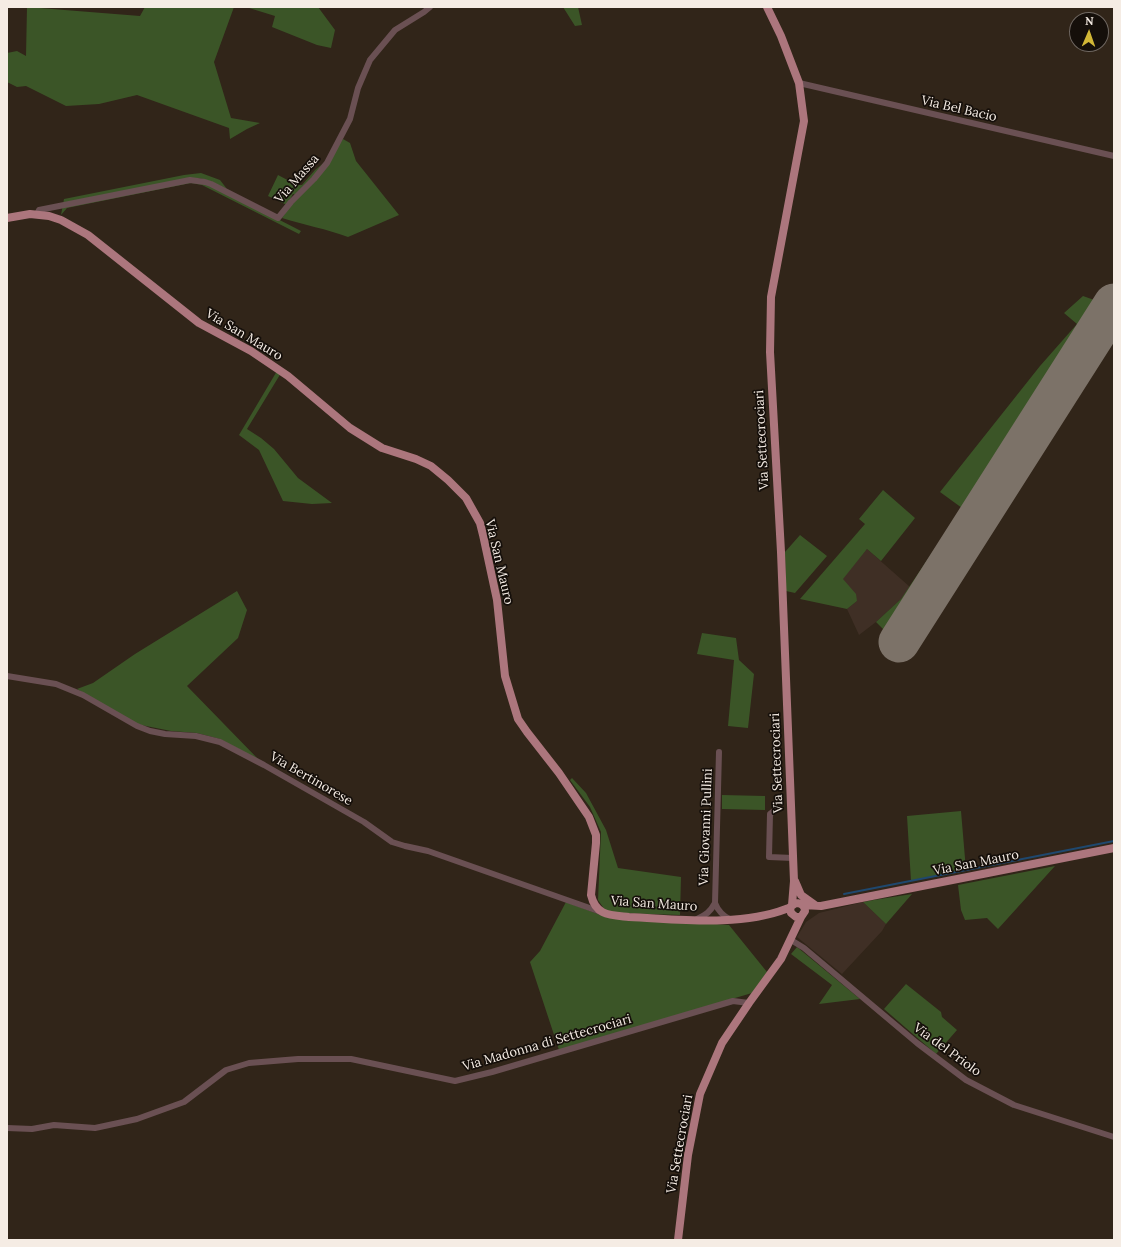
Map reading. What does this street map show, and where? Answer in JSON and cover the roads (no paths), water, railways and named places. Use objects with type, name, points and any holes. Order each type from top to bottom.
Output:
[{"type":"main road","name":"Via Settecrociari","points":[[678,1240],[688,1155],[700,1094],[722,1043],[781,959],[792,937],[797,910],[794,881],[781,552],[770,352],[771,297],[804,121],[799,83],[781,36],[767,7]]},
{"type":"main road","name":"Via San Mauro","points":[[7,218],[30,214],[49,216],[61,220],[88,234],[198,323],[251,351],[288,376],[350,428],[382,448],[416,459],[431,466],[466,498],[480,524],[483,535],[498,600],[505,676],[518,719],[559,773],[589,817],[594,827],[596,843],[591,895],[596,909],[602,912],[628,917],[731,921],[818,906],[1114,848]]},
{"type":"main road","points":[[794,881],[801,895],[818,906]]},
{"type":"street","name":"Via Massa","points":[[37,214],[38,210],[190,180],[211,184],[278,218],[327,163],[350,119],[358,88],[370,60],[395,30],[430,7]]},
{"type":"street","name":"Via Bel Bacio","points":[[799,83],[1114,156]]},
{"type":"street","name":"Via Bertinorese","points":[[7,676],[56,684],[83,695],[137,726],[150,731],[165,734],[196,736],[220,742],[264,764],[364,822],[392,842],[428,851],[602,912]]},
{"type":"street","name":"Via Giovanni Pullini","points":[[714,920],[719,752]]},
{"type":"street","points":[[774,811],[770,814],[769,857],[793,858]]},
{"type":"street","points":[[696,920],[706,916],[714,907],[731,921]]},
{"type":"street","name":"Via del Priolo","points":[[792,937],[916,1043],[966,1080],[1014,1105],[1114,1137]]},
{"type":"street","name":"Via Madonna di Settecrociari","points":[[7,1128],[32,1129],[54,1125],[95,1128],[137,1119],[184,1102],[226,1070],[249,1063],[298,1059],[351,1059],[454,1081],[492,1072],[733,1002],[749,1003]]},
{"type":"waterway","points":[[844,894],[1114,841]]}]
